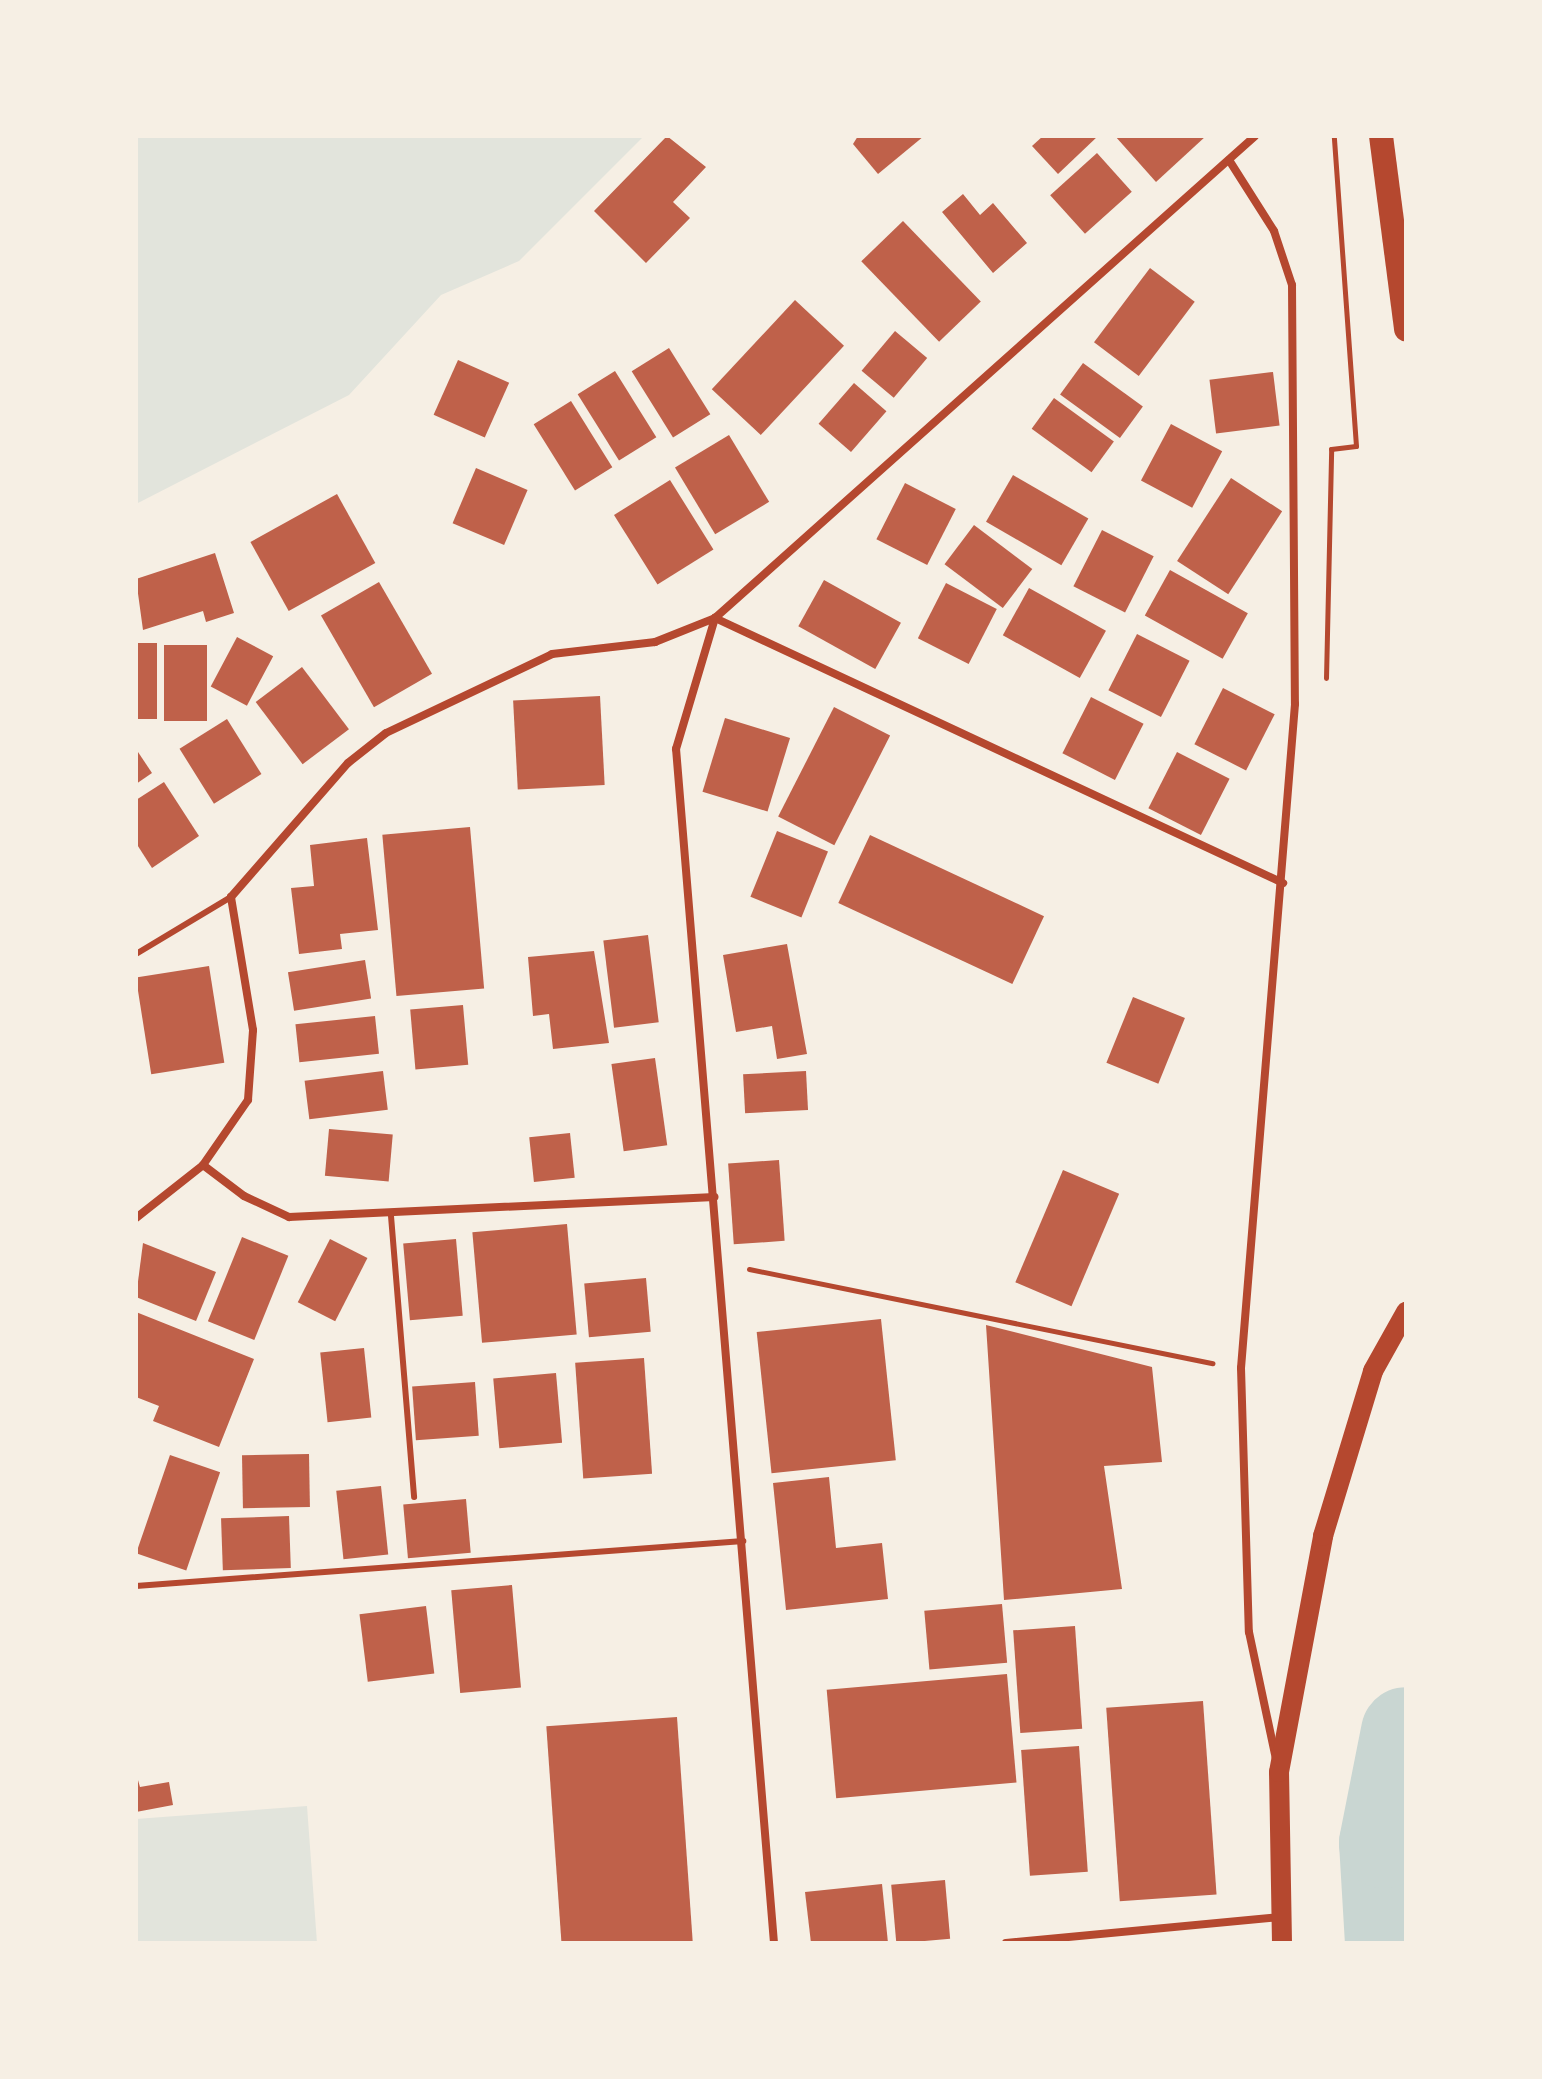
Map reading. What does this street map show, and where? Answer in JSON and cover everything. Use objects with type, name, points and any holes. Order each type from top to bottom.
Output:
[{"type":"highway","points":[[1381,136],[1406,329]]},
{"type":"main road","points":[[1282,1943],[1279,1772],[1323,1536],[1373,1371],[1406,1312]]},
{"type":"street","points":[[136,1218],[203,1165],[248,1100],[253,1030],[231,897],[348,763],[386,733],[552,654],[655,642],[715,618],[1255,136]]},
{"type":"street","points":[[1229,160],[1274,231],[1292,285],[1295,704],[1283,883],[1241,1368],[1249,1632],[1279,1772]]},
{"type":"street","points":[[715,618],[1283,883]]},
{"type":"street","points":[[715,618],[676,749],[774,1943]]},
{"type":"street","points":[[203,1165],[244,1196],[289,1217],[391,1216],[715,1197]]},
{"type":"street","points":[[1006,1943],[1281,1917]]},
{"type":"lane","points":[[136,954],[231,897]]},
{"type":"lane","points":[[391,1216],[414,1497]]},
{"type":"lane","points":[[136,1586],[743,1541]]},
{"type":"path","points":[[1329,675],[1331,449],[1356,446],[1334,136]]},
{"type":"path","points":[[720,1263],[1241,1368]]},
{"type":"shaded area","points":[[136,136],[644,136],[519,261],[441,295],[349,395],[136,504]]},
{"type":"shaded area","points":[[307,1806],[317,1943],[136,1943],[136,1819]]},
{"type":"building","points":[[667,136],[706,167],[673,202],[690,218],[646,263],[594,211]]},
{"type":"building","points":[[858,136],[924,136],[878,174],[853,144]]},
{"type":"building","points":[[1043,136],[1098,136],[1058,174],[1032,146]]},
{"type":"building","points":[[1115,136],[1206,136],[1156,182]]},
{"type":"building","points":[[1097,153],[1132,192],[1085,234],[1050,195]]},
{"type":"building","points":[[963,194],[980,215],[993,203],[1027,243],[993,273],[942,212]]},
{"type":"building","points":[[903,221],[981,302],[939,342],[861,261]]},
{"type":"building","points":[[1150,268],[1195,302],[1139,376],[1094,342]]},
{"type":"building","points":[[795,300],[844,346],[761,435],[712,389]]},
{"type":"building","points":[[895,331],[927,358],[894,398],[862,371]]},
{"type":"building","points":[[669,348],[710,414],[673,437],[632,371]]},
{"type":"building","points":[[458,360],[509,383],[485,438],[434,415]]},
{"type":"building","points":[[1083,363],[1143,406],[1120,438],[1060,395]]},
{"type":"building","points":[[615,371],[656,437],[619,460],[578,394]]},
{"type":"building","points":[[1273,372],[1280,426],[1216,433],[1209,380]]},
{"type":"building","points":[[854,383],[886,411],[851,452],[819,424]]},
{"type":"building","points":[[1054,398],[1114,441],[1092,472],[1032,429]]},
{"type":"building","points":[[571,401],[612,467],[575,490],[534,424]]},
{"type":"building","points":[[1171,424],[1222,451],[1192,508],[1141,481]]},
{"type":"building","points":[[729,435],[769,502],[715,534],[675,467]]},
{"type":"building","points":[[476,468],[528,490],[504,545],[453,523]]},
{"type":"building","points":[[1013,475],[1088,518],[1061,565],[986,522]]},
{"type":"building","points":[[1231,478],[1282,511],[1228,594],[1177,561]]},
{"type":"building","points":[[670,480],[713,550],[657,585],[614,515]]},
{"type":"building","points":[[905,483],[956,509],[927,565],[876,539]]},
{"type":"building","points":[[337,494],[375,563],[289,611],[250,542]]},
{"type":"building","points":[[974,525],[1032,569],[1003,608],[945,564]]},
{"type":"building","points":[[1102,530],[1154,556],[1125,612],[1073,586]]},
{"type":"building","points":[[215,553],[234,613],[206,622],[203,611],[143,630],[136,579]]},
{"type":"building","points":[[1170,570],[1248,613],[1223,659],[1145,615]]},
{"type":"building","points":[[824,580],[901,623],[875,669],[798,626]]},
{"type":"building","points":[[379,582],[432,674],[374,707],[321,616]]},
{"type":"building","points":[[946,583],[997,609],[969,664],[918,638]]},
{"type":"building","points":[[1029,588],[1106,631],[1080,678],[1003,635]]},
{"type":"building","points":[[1137,634],[1190,661],[1161,717],[1108,690]]},
{"type":"building","points":[[237,637],[273,656],[247,706],[211,686]]},
{"type":"building","points":[[136,643],[157,643],[157,719],[136,719]]},
{"type":"building","points":[[164,645],[207,645],[207,721],[164,721]]},
{"type":"building","points":[[302,667],[349,729],[303,764],[256,702]]},
{"type":"building","points":[[1223,688],[1275,714],[1246,770],[1194,744]]},
{"type":"building","points":[[600,696],[605,785],[518,789],[513,701]]},
{"type":"building","points":[[1091,697],[1144,724],[1115,780],[1062,753]]},
{"type":"building","points":[[834,707],[890,736],[834,845],[778,817]]},
{"type":"building","points":[[725,718],[790,738],[768,812],[702,792]]},
{"type":"building","points":[[227,719],[261,774],[214,804],[180,749]]},
{"type":"building","points":[[136,749],[152,773],[136,784]]},
{"type":"building","points":[[1177,752],[1230,779],[1201,835],[1148,808]]},
{"type":"building","points":[[164,782],[199,836],[152,868],[136,843],[136,800]]},
{"type":"building","points":[[470,827],[484,988],[396,996],[382,835]]},
{"type":"building","points":[[777,831],[828,852],[801,917],[750,897]]},
{"type":"building","points":[[870,835],[1044,916],[1012,984],[838,903]]},
{"type":"building","points":[[367,838],[378,930],[340,934],[342,949],[299,954],[291,888],[314,886],[310,845]]},
{"type":"building","points":[[648,935],[659,1022],[614,1028],[603,940]]},
{"type":"building","points":[[787,944],[807,1054],[777,1059],[772,1026],[736,1032],[723,955]]},
{"type":"building","points":[[594,951],[609,1043],[553,1049],[549,1014],[533,1016],[528,957]]},
{"type":"building","points":[[365,960],[371,999],[294,1011],[288,972]]},
{"type":"building","points":[[209,966],[224,1063],[151,1074],[136,978]]},
{"type":"building","points":[[1133,997],[1185,1018],[1158,1084],[1106,1063]]},
{"type":"building","points":[[463,1005],[468,1065],[415,1069],[410,1010]]},
{"type":"building","points":[[375,1016],[379,1054],[299,1062],[295,1024]]},
{"type":"building","points":[[655,1058],[667,1145],[624,1151],[611,1064]]},
{"type":"building","points":[[383,1071],[388,1110],[309,1119],[305,1081]]},
{"type":"building","points":[[806,1071],[808,1110],[745,1113],[743,1074]]},
{"type":"building","points":[[329,1129],[393,1135],[389,1181],[325,1176]]},
{"type":"building","points":[[570,1133],[575,1178],[534,1182],[529,1137]]},
{"type":"building","points":[[779,1160],[785,1241],[734,1244],[728,1164]]},
{"type":"building","points":[[1063,1170],[1119,1194],[1071,1306],[1015,1282]]},
{"type":"building","points":[[567,1224],[577,1335],[482,1343],[472,1232]]},
{"type":"building","points":[[242,1237],[288,1256],[254,1340],[208,1321]]},
{"type":"building","points":[[330,1239],[367,1258],[335,1321],[298,1302]]},
{"type":"building","points":[[456,1239],[463,1316],[410,1320],[403,1244]]},
{"type":"building","points":[[143,1243],[216,1272],[196,1321],[136,1297]]},
{"type":"building","points":[[646,1278],[651,1332],[589,1337],[584,1283]]},
{"type":"building","points":[[136,1312],[254,1359],[219,1447],[153,1421],[159,1406],[136,1397]]},
{"type":"building","points":[[881,1319],[896,1460],[772,1473],[757,1332]]},
{"type":"building","points":[[986,1325],[1152,1367],[1162,1462],[1104,1466],[1122,1589],[1004,1600]]},
{"type":"building","points":[[364,1348],[371,1418],[328,1422],[320,1353]]},
{"type":"building","points":[[644,1358],[652,1474],[583,1479],[575,1363]]},
{"type":"building","points":[[556,1373],[562,1443],[499,1448],[493,1378]]},
{"type":"building","points":[[475,1382],[479,1436],[416,1440],[412,1386]]},
{"type":"building","points":[[309,1454],[310,1507],[243,1508],[242,1455]]},
{"type":"building","points":[[170,1455],[220,1472],[186,1571],[136,1553]]},
{"type":"building","points":[[829,1477],[836,1548],[882,1543],[888,1599],[786,1610],[773,1483]]},
{"type":"building","points":[[381,1486],[388,1555],[343,1559],[336,1491]]},
{"type":"building","points":[[466,1499],[471,1553],[408,1558],[403,1504]]},
{"type":"building","points":[[289,1516],[291,1568],[223,1570],[221,1518]]},
{"type":"building","points":[[512,1585],[521,1688],[460,1693],[451,1590]]},
{"type":"building","points":[[1002,1604],[1007,1663],[929,1670],[924,1611]]},
{"type":"building","points":[[426,1606],[434,1673],[368,1682],[359,1614]]},
{"type":"building","points":[[1075,1626],[1082,1729],[1020,1733],[1013,1630]]},
{"type":"building","points":[[1007,1674],[1016,1783],[836,1798],[827,1690]]},
{"type":"building","points":[[1203,1701],[1217,1895],[1120,1901],[1106,1708]]},
{"type":"building","points":[[677,1717],[693,1942],[561,1943],[546,1726]]},
{"type":"building","points":[[1079,1746],[1088,1872],[1030,1876],[1021,1750]]},
{"type":"building","points":[[136,1773],[140,1787],[169,1782],[173,1805],[136,1812]]},
{"type":"building","points":[[945,1880],[950,1939],[896,1943],[891,1885]]},
{"type":"building","points":[[882,1884],[888,1943],[811,1943],[805,1892]]},
{"type":"waterway","points":[[1390,1943],[1384,1843],[1406,1732]]}]
